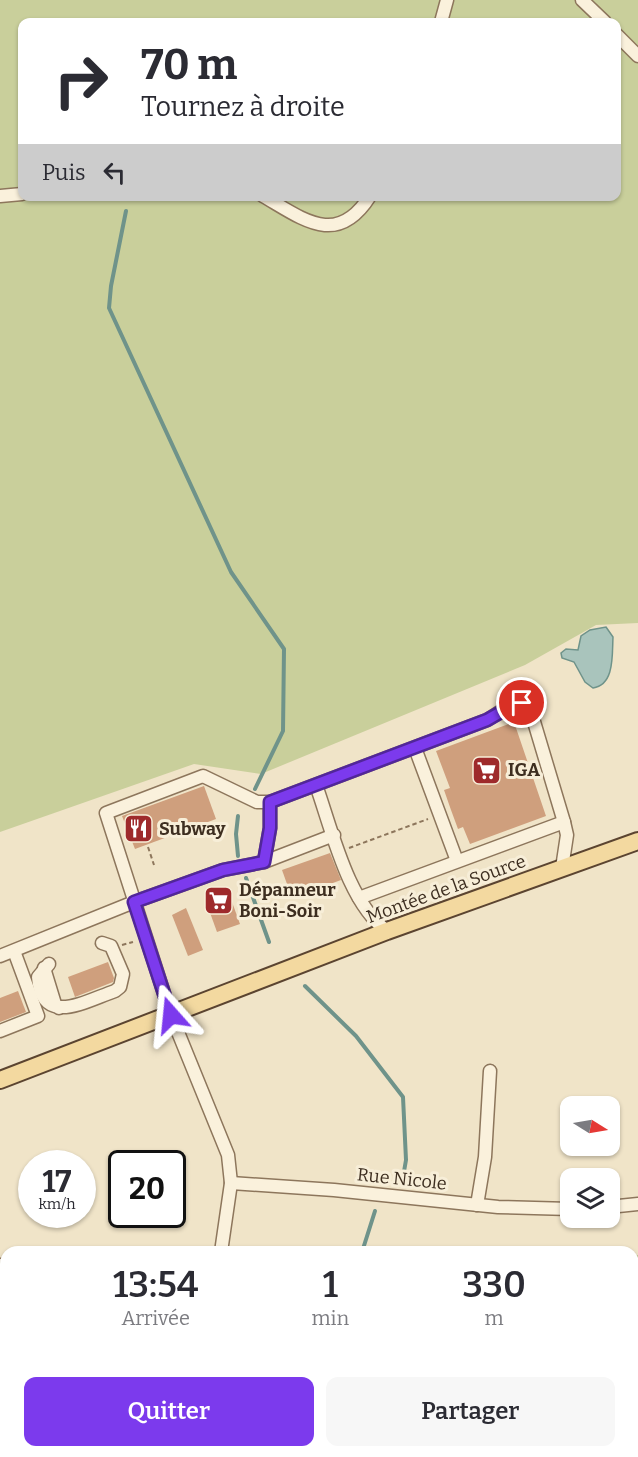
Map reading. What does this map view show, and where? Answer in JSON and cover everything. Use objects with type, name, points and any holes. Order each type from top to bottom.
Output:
[{"type":"main road","name":"Montée de la Source","points":[[0,1080],[387,931],[638,841]]},
{"type":"street","points":[[442,18],[447,0]]},
{"type":"street","points":[[582,0],[601,18]]},
{"type":"street","points":[[621,39],[638,56]]},
{"type":"street","points":[[0,196],[18,194]]},
{"type":"street","points":[[272,201],[315,226],[346,222],[361,210],[367,201]]},
{"type":"street","points":[[223,1246],[231,1183],[228,1155],[171,1015],[106,813],[203,776],[257,802],[270,802],[487,720],[508,708],[526,704],[529,705],[567,835],[562,868]]},
{"type":"street","points":[[415,748],[457,861]]},
{"type":"street","points":[[316,785],[359,898],[371,917],[387,931]]},
{"type":"street","points":[[264,862],[270,828],[270,802]]},
{"type":"street","points":[[359,898],[564,822]]},
{"type":"street","points":[[0,956],[134,902],[223,870],[264,862],[334,835]]},
{"type":"street","points":[[46,966],[38,977],[41,993],[46,1003],[59,1008],[115,991],[120,987],[123,974],[111,946],[102,943]]},
{"type":"street","points":[[0,1031],[38,1017],[15,951]]},
{"type":"street","points":[[477,1205],[485,1157],[490,1071]]},
{"type":"street","name":"Rue Nicole","points":[[231,1183],[334,1190],[477,1205],[560,1209]]},
{"type":"street","points":[[620,1206],[638,1204]]},
{"type":"path","points":[[340,852],[431,818]]},
{"type":"path","points":[[148,847],[154,865]]},
{"type":"path","points":[[127,943],[133,942]]},
{"type":"green space","points":[[0,0],[638,0],[638,623],[596,625],[525,665],[261,774],[194,764],[0,832]]},
{"type":"water","points":[[606,627],[613,637],[611,668],[605,681],[593,688],[585,682],[574,662],[562,658],[561,653],[566,649],[578,650],[581,636],[590,630]]},
{"type":"building","name":"IGA","points":[[514,722],[546,816],[470,844],[463,827],[458,829],[451,810],[444,790],[450,788],[436,751]]},
{"type":"building","points":[[204,786],[216,819],[135,849],[122,816]]},
{"type":"building","points":[[330,853],[341,880],[292,898],[282,870]]},
{"type":"building","points":[[228,891],[240,924],[217,932],[205,899]]},
{"type":"building","points":[[186,908],[203,950],[188,956],[172,915]]},
{"type":"building","points":[[108,962],[114,978],[113,982],[75,997],[68,977]]},
{"type":"building","points":[[18,991],[26,1012],[0,1022],[0,998]]},
{"type":"waterway","points":[[126,211],[111,286],[109,308],[231,572],[284,649],[283,731],[255,789]]},
{"type":"waterway","points":[[238,816],[236,834],[238,856]]},
{"type":"waterway","points":[[246,878],[269,942]]},
{"type":"waterway","points":[[305,986],[356,1036],[403,1097],[406,1160],[402,1183]]},
{"type":"waterway","points":[[364,1246],[375,1211]]},
{"type":"place","name":"IGA","points":[[487,770]]},
{"type":"place","name":"Subway","points":[[138,829]]},
{"type":"place","name":"Dépanneur Boni-Soir","points":[[218,900]]},
{"type":"route","points":[[171,1015],[134,902],[223,870],[264,862],[270,828],[270,802],[487,720],[522,703]]}]
